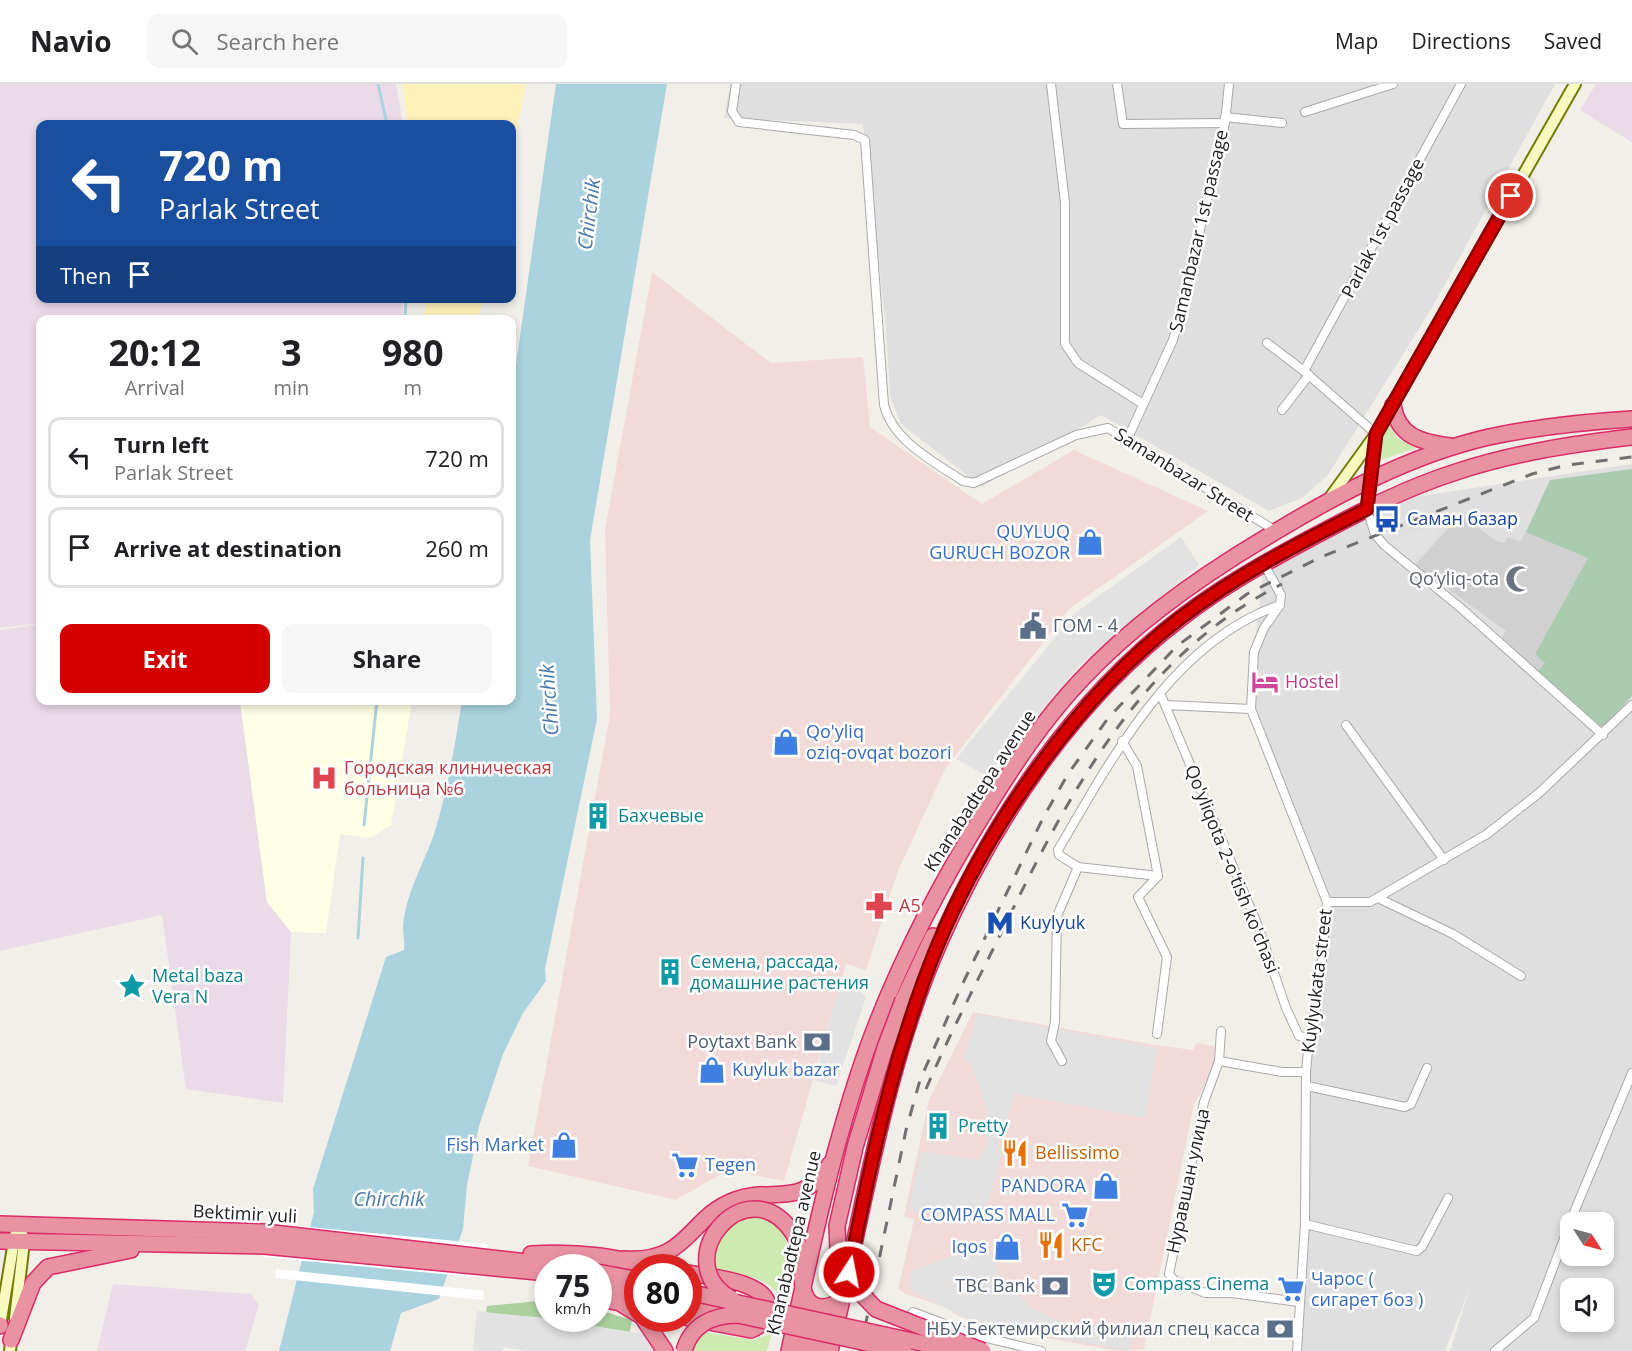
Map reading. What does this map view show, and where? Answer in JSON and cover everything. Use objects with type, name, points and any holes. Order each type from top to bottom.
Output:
[{"type":"highway","points":[[1393,405],[1399,426],[1410,436],[1430,443],[1456,447]]},
{"type":"highway","name":"Khanabadtepa avenue","points":[[790,1351],[837,1144],[867,1051],[893,984],[919,927],[975,828],[1029,744],[1080,681],[1143,622],[1202,578],[1276,531],[1372,480],[1456,447],[1542,428],[1632,419]]},
{"type":"highway","name":"Khanabadtepa avenue","points":[[830,1351],[862,1205],[909,1024],[937,947],[975,870],[1045,760],[1117,674],[1186,614],[1264,564],[1367,509],[1437,478],[1491,461],[1562,446],[1632,437]]},
{"type":"highway","points":[[975,870],[926,947],[903,1000],[877,1073],[849,1172],[837,1226],[839,1254],[852,1284],[876,1309],[983,1351]]},
{"type":"highway","points":[[662,1254],[682,1244],[712,1214],[733,1200],[783,1196],[804,1189],[828,1167],[837,1144]]},
{"type":"highway","points":[[740,1309],[720,1290],[710,1274],[708,1250],[716,1230],[735,1213],[753,1209],[773,1214],[793,1233],[803,1256],[807,1299],[819,1307],[834,1306],[844,1295]]},
{"type":"highway","points":[[0,1216],[19,1224]]},
{"type":"highway","name":"Bektimir yuli","points":[[0,1224],[265,1239],[486,1262]]},
{"type":"highway","name":"Bektimir yuli","points":[[12,1242],[165,1244],[265,1239]]},
{"type":"highway","points":[[10,1346],[33,1283],[48,1267],[165,1244]]},
{"type":"highway","points":[[486,1262],[569,1252],[624,1259]]},
{"type":"highway","points":[[486,1262],[534,1265]]},
{"type":"highway","points":[[486,1262],[534,1271]]},
{"type":"highway","points":[[486,1262],[534,1279]]},
{"type":"highway","points":[[702,1276],[754,1287],[764,1294],[768,1305],[763,1321],[751,1330],[702,1321]]},
{"type":"highway","points":[[612,1294],[624,1305]]},
{"type":"highway","points":[[702,1297],[740,1309],[904,1351]]},
{"type":"highway","points":[[620,1303],[624,1304]]},
{"type":"highway","points":[[702,1305],[740,1309],[958,1351]]},
{"type":"highway","points":[[684,1351],[690,1336],[700,1326],[740,1309]]},
{"type":"highway","points":[[652,1332],[665,1351]]},
{"type":"highway","points":[[790,1351],[804,1343],[812,1343],[823,1351]]},
{"type":"main road","points":[[1324,504],[1376,434],[1575,84]]},
{"type":"main road","points":[[1367,509],[1376,434]]},
{"type":"main road","points":[[0,1326],[12,1242],[19,1224]]},
{"type":"main road","points":[[10,1346],[12,1242]]},
{"type":"street","name":"Samanbazar Street","points":[[736,84],[732,111],[734,118],[741,123],[854,135],[865,140],[884,405],[895,430],[915,447],[968,483],[981,482],[1062,441],[1090,430],[1108,428],[1276,531]]},
{"type":"street","points":[[1051,84],[1065,203],[1065,344],[1078,363],[1143,404]]},
{"type":"street","points":[[1117,84],[1123,124],[1225,120],[1282,123]]},
{"type":"street","name":"Samanbazar 1st passage","points":[[1127,440],[1173,340],[1225,120],[1229,84]]},
{"type":"street","points":[[1305,112],[1393,84]]},
{"type":"street","name":"Parlak 1st passage","points":[[1282,410],[1307,373],[1461,84]]},
{"type":"street","points":[[1267,343],[1307,373],[1376,434]]},
{"type":"street","points":[[1367,509],[1375,534],[1384,545],[1462,609],[1603,735]]},
{"type":"street","points":[[1158,876],[1078,867],[1059,855],[1058,850],[1122,741],[1160,693],[1204,649],[1253,614],[1280,605],[1281,595],[1264,564]]},
{"type":"street","name":"Kuylyukata street","points":[[1280,605],[1264,628],[1254,652],[1251,709],[1327,902],[1319,995],[1309,1038],[1306,1072],[1305,1224],[1297,1351]]},
{"type":"street","name":"Qo'yliqota 2-o'tish ko'chasi","points":[[1160,693],[1258,926],[1286,1008],[1299,1036],[1309,1038]]},
{"type":"street","points":[[1166,705],[1251,709]]},
{"type":"street","points":[[1327,902],[1361,902],[1378,898],[1444,860],[1507,819],[1603,735],[1632,705]]},
{"type":"street","points":[[1346,725],[1444,860]]},
{"type":"street","points":[[1122,741],[1137,766],[1158,876]]},
{"type":"street","points":[[1062,1061],[1051,1041],[1055,1022],[1057,916],[1078,867]]},
{"type":"street","points":[[1157,1034],[1167,957],[1138,897],[1158,876]]},
{"type":"street","points":[[1378,898],[1453,934],[1521,976]]},
{"type":"street","points":[[1221,1031],[1219,1061],[1282,1072],[1306,1072]]},
{"type":"street","name":"Нуравшан улица","points":[[1219,1061],[1204,1102],[1169,1274],[1173,1280],[1205,1293],[1232,1293],[1299,1302]]},
{"type":"street","points":[[1307,1086],[1405,1107],[1412,1104],[1427,1068]]},
{"type":"street","points":[[1495,1351],[1534,1318],[1575,1210],[1632,1073]]},
{"type":"street","points":[[1305,1224],[1417,1251],[1422,1247],[1448,1198]]},
{"type":"street","points":[[904,1351],[913,1312],[974,1335],[1041,1351]]},
{"type":"street","points":[[953,1351],[962,1340],[974,1335]]},
{"type":"shaded area","points":[[0,84],[396,84],[402,120],[36,120],[36,303],[403,303],[403,309],[402,315],[36,315],[36,624],[0,628]]},
{"type":"shaded area","points":[[730,84],[1555,84],[1433,306],[1328,475],[1302,498],[1269,511],[1101,415],[982,487],[901,424],[890,396],[886,327],[863,124],[724,118]]},
{"type":"shaded area","points":[[1596,84],[1632,84],[1632,142],[1580,110]]},
{"type":"shaded area","name":"Qo'yliq oziq-ovqat bozori","points":[[652,272],[771,363],[863,357],[870,427],[982,504],[1074,450],[1208,511],[1069,609],[945,769],[898,871],[866,970],[846,964],[784,1181],[728,1170],[676,1200],[528,1166],[610,715],[605,529]]},
{"type":"shaded area","points":[[1632,464],[1632,1351],[1450,1351],[1470,1287],[1445,1351],[1300,1351],[1307,1086],[1327,902],[1251,709],[1254,652],[1264,564],[1381,502]]},
{"type":"shaded area","points":[[1632,469],[1632,696],[1603,728],[1538,671],[1545,663],[1535,654],[1588,558],[1526,532],[1550,480]]},
{"type":"shaded area","points":[[1460,515],[1497,541],[1504,543],[1508,537],[1520,542],[1526,531],[1588,558],[1535,654],[1545,663],[1538,671],[1501,638],[1506,631],[1415,565]]},
{"type":"shaded area","points":[[1452,517],[1414,561],[1388,542],[1442,521]]},
{"type":"shaded area","points":[[1181,537],[1199,565],[1078,667],[987,776],[956,759],[1075,613]]},
{"type":"shaded area","points":[[36,625],[36,705],[241,705],[267,902],[291,932],[283,1103],[186,1089],[162,915],[0,951],[0,630]]},
{"type":"shaded area","name":"Городская клиническая больница №6","points":[[241,705],[411,705],[391,825],[370,838],[340,834],[326,933],[291,932],[267,902]]},
{"type":"shaded area","points":[[840,984],[856,988],[866,997],[836,1086],[814,1080]]},
{"type":"shaded area","points":[[973,1012],[1155,1045],[1193,1050],[1196,1043],[1219,1047],[1217,1065],[1194,1104],[1144,1349],[1119,1351],[1001,1330],[976,1323],[952,1313],[953,1310],[906,1294],[898,1289],[914,1220],[904,1216],[929,1100]]},
{"type":"shaded area","points":[[977,1014],[1157,1048],[1145,1118],[1014,1094],[998,1150],[1000,1157],[989,1202],[985,1206],[983,1223],[908,1210],[922,1151],[979,1160],[987,1146],[987,1112],[971,1063],[964,1059]]},
{"type":"shaded area","points":[[986,1244],[1002,1278],[1030,1307],[1064,1323],[1133,1335],[1130,1351],[976,1323],[910,1290],[911,1271]]},
{"type":"shaded area","points":[[113,1284],[251,1294],[259,1305],[245,1351],[97,1351]]},
{"type":"shaded area","points":[[477,1311],[534,1317],[534,1332],[612,1332],[612,1329],[643,1334],[654,1351],[527,1351],[504,1347],[503,1351],[473,1351]]},
{"type":"green space","points":[[1390,424],[1397,438],[1416,448],[1381,460],[1375,450]]},
{"type":"green space","points":[[758,1217],[772,1222],[781,1229],[786,1238],[787,1261],[779,1296],[774,1289],[759,1280],[716,1270],[716,1250],[724,1233],[738,1221]]},
{"type":"green space","points":[[534,1301],[534,1317],[486,1313],[487,1306]]},
{"type":"green space","points":[[612,1314],[624,1318],[624,1331],[612,1329]]},
{"type":"green space","points":[[704,1332],[753,1340],[772,1333],[767,1351],[692,1351]]},
{"type":"sand","points":[[402,84],[526,84],[516,134],[516,120],[407,120]]},
{"type":"sand","points":[[426,303],[482,303],[479,315],[424,315]]},
{"type":"water","name":"Chirchik","points":[[556,84],[667,84],[590,540],[597,719],[545,969],[546,981],[523,1013],[503,1054],[479,1126],[467,1185],[463,1229],[439,1299],[401,1313],[390,1351],[279,1351],[314,1212],[313,1189],[386,957],[404,950],[403,927],[407,902],[440,815],[461,705],[516,705],[516,364]]},
{"type":"pier","points":[[266,1223],[488,1244],[484,1278],[263,1257]]},
{"type":"pier","points":[[276,1269],[484,1291],[483,1300],[275,1278]]},
{"type":"waterway","points":[[378,84],[386,120]]},
{"type":"waterway","points":[[405,315],[406,303]]},
{"type":"waterway","points":[[364,825],[376,705]]},
{"type":"waterway","points":[[358,938],[363,858]]},
{"type":"railway","points":[[860,1351],[906,1130],[920,1080],[962,985],[1043,818],[1068,774],[1109,717],[1177,646],[1247,594],[1321,557],[1532,474],[1567,465],[1632,457]]},
{"type":"railway","points":[[926,1089],[1030,874],[1084,776],[1115,730],[1150,688],[1189,648],[1232,614],[1282,584]]},
{"type":"place","name":"Саман базар","points":[[1387,519]]},
{"type":"place","name":"QUYLUQ GURUCH BOZOR","points":[[1090,542]]},
{"type":"place","name":"Qo‘yliq-ota","points":[[1519,579]]},
{"type":"place","name":"ГОМ - 4","points":[[1033,626]]},
{"type":"place","name":"Hostel","points":[[1265,682]]},
{"type":"place","name":"Qo'yliq oziq-ovqat bozori","points":[[786,742]]},
{"type":"place","name":"Городская клиническая больница №6","points":[[324,778]]},
{"type":"place","name":"Бахчевые","points":[[598,816]]},
{"type":"place","name":"A5","points":[[879,906]]},
{"type":"place","name":"Kuylyuk","points":[[1000,923]]},
{"type":"place","name":"Семена, рассада, домашние растения","points":[[670,972]]},
{"type":"place","name":"Metal baza Vera N","points":[[132,986]]},
{"type":"place","name":"Poytaxt Bank","points":[[817,1042]]},
{"type":"place","name":"Kuyluk bazar","points":[[712,1070]]},
{"type":"place","name":"Pretty","points":[[938,1126]]},
{"type":"place","name":"Fish Market","points":[[564,1145]]},
{"type":"place","name":"Bellissimo","points":[[1015,1153]]},
{"type":"place","name":"Tegen","points":[[685,1165]]},
{"type":"place","name":"PANDORA","points":[[1106,1186]]},
{"type":"place","name":"COMPASS MALL","points":[[1075,1215]]},
{"type":"place","name":"KFC","points":[[1051,1245]]},
{"type":"place","name":"Iqos","points":[[1007,1247]]},
{"type":"place","name":"Compass Cinema","points":[[1104,1284]]},
{"type":"place","name":"TBC Bank","points":[[1055,1286]]},
{"type":"place","name":"Чарос ( сигарет боз )","points":[[1291,1289]]},
{"type":"place","name":"НБУ Бектемирский филиал спец касса","points":[[1280,1329]]},
{"type":"route","points":[[849,1272],[862,1205],[909,1024],[937,947],[975,870],[1008,815],[1051,752],[1089,705],[1117,674],[1162,633],[1211,596],[1367,509],[1376,434],[1511,196]]}]
